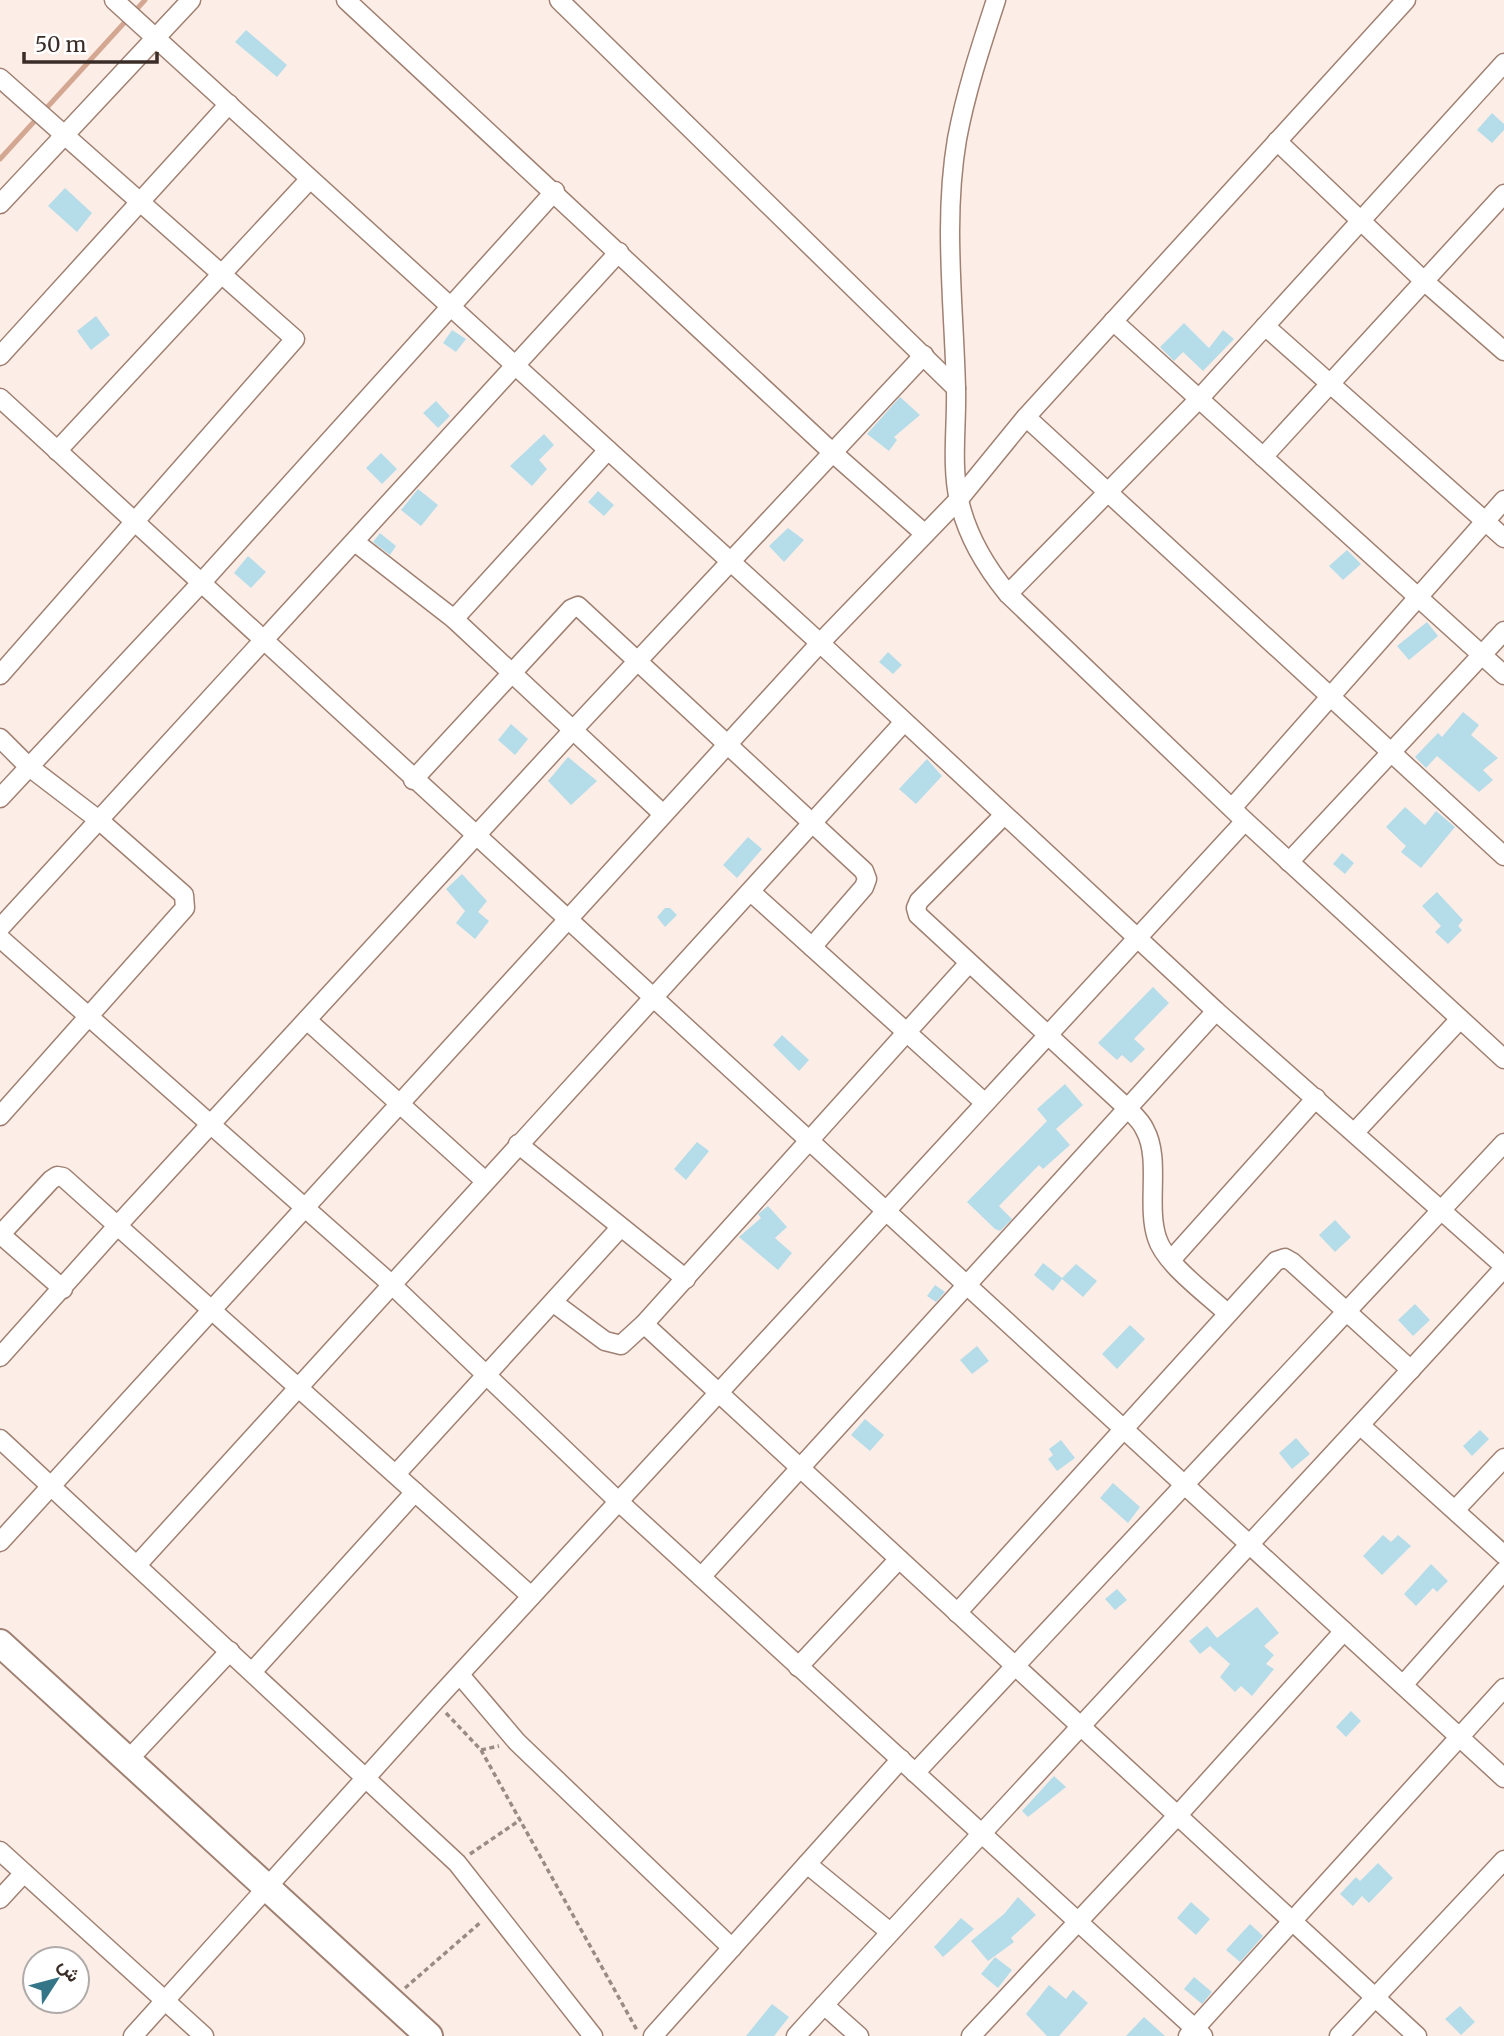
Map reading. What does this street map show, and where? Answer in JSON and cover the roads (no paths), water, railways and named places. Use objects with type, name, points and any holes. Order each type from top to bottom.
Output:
[{"type":"street","points":[[114,0],[820,643],[1216,1011],[1504,1267],[1362,1426],[1079,1726],[796,2036]]},
{"type":"street","points":[[0,204],[191,0]]},
{"type":"street","points":[[346,0],[555,191],[833,453],[925,534]]},
{"type":"street","points":[[559,0],[956,388]]},
{"type":"street","points":[[996,0],[969,82],[957,141],[951,273],[959,499],[981,558],[1008,594],[1289,862],[1504,1059]]},
{"type":"street","points":[[0,1542],[820,643],[959,499],[1026,417],[1406,0]]},
{"type":"street","points":[[1008,594],[1198,400],[1504,63]]},
{"type":"street","points":[[0,78],[295,339],[0,676]]},
{"type":"street","points":[[0,356],[229,104]]},
{"type":"street","points":[[1276,141],[1362,219],[1424,281],[1504,351]]},
{"type":"street","points":[[57,451],[310,179]]},
{"type":"street","points":[[0,798],[202,582],[555,191]]},
{"type":"street","points":[[1263,457],[1331,386],[1504,194]]},
{"type":"street","points":[[0,928],[619,251]]},
{"type":"street","points":[[1113,321],[1504,675]]},
{"type":"street","points":[[1265,326],[1504,538]]},
{"type":"street","points":[[0,1357],[118,1224],[308,1021],[573,730],[924,355]]},
{"type":"street","points":[[0,398],[475,837],[568,919],[652,999],[1504,1778]]},
{"type":"street","points":[[1026,417],[1504,856]]},
{"type":"street","points":[[454,619],[608,450]]},
{"type":"street","points":[[133,2036],[435,1701],[1137,937],[1417,595],[1504,500]]},
{"type":"street","points":[[355,542],[454,619],[663,814]]},
{"type":"street","points":[[413,780],[571,609],[578,606],[864,870],[867,878],[864,887],[811,947]]},
{"type":"street","points":[[1289,862],[1504,631]]},
{"type":"street","points":[[137,1564],[297,1385],[904,722]]},
{"type":"street","points":[[0,738],[28,766],[100,821],[184,895],[186,901],[185,908],[0,1115]]},
{"type":"street","points":[[1004,815],[916,908],[918,915],[1128,1109],[1145,1129],[1150,1145],[1153,1219],[1157,1240],[1171,1260],[1227,1313]]},
{"type":"street","points":[[751,892],[985,1103]]},
{"type":"street","points":[[0,938],[390,1283],[618,1501],[981,1832],[1195,2033],[1504,1688]]},
{"type":"street","points":[[554,1303],[613,1345],[621,1345],[686,1279],[969,963]]},
{"type":"street","points":[[701,1577],[1216,1011]]},
{"type":"street","points":[[1355,1132],[1460,1019]]},
{"type":"street","points":[[308,1021],[484,1180]]},
{"type":"street","points":[[1171,1260],[1315,1098]]},
{"type":"street","points":[[915,1773],[1504,1143]]},
{"type":"street","points":[[519,1144],[686,1279]]},
{"type":"street","points":[[63,1289],[0,1234],[57,1176],[63,1177],[118,1224],[531,1597]]},
{"type":"street","points":[[396,1474],[620,1228]]},
{"type":"street","points":[[957,1613],[1276,1261],[1285,1258],[1411,1370]]},
{"type":"street","points":[[644,1324],[1417,2036]]},
{"type":"street","points":[[1362,1426],[1504,1555]]},
{"type":"street","points":[[0,1439],[457,1863],[593,2036]]},
{"type":"street","points":[[1456,1509],[1504,1458]]},
{"type":"street","points":[[252,1672],[415,1492]]},
{"type":"street","points":[[798,1667],[899,1559]]},
{"type":"street","points":[[1403,1685],[1504,1571]]},
{"type":"street","points":[[971,2036],[1177,1816],[1344,1631]]},
{"type":"street","points":[[0,1643],[429,2036]]},
{"type":"street","points":[[128,1760],[230,1651]]},
{"type":"street","points":[[460,1675],[517,1742],[732,1948]]},
{"type":"street","points":[[653,2036],[901,1759]]},
{"type":"street","points":[[0,1850],[204,2036]]},
{"type":"street","points":[[1339,2036],[1504,1860]]},
{"type":"street","points":[[807,1864],[890,1932]]},
{"type":"street","points":[[0,1899],[24,1872]]},
{"type":"street","points":[[824,2005],[859,2036]]},
{"type":"waterway","points":[[0,159],[145,0]]}]
